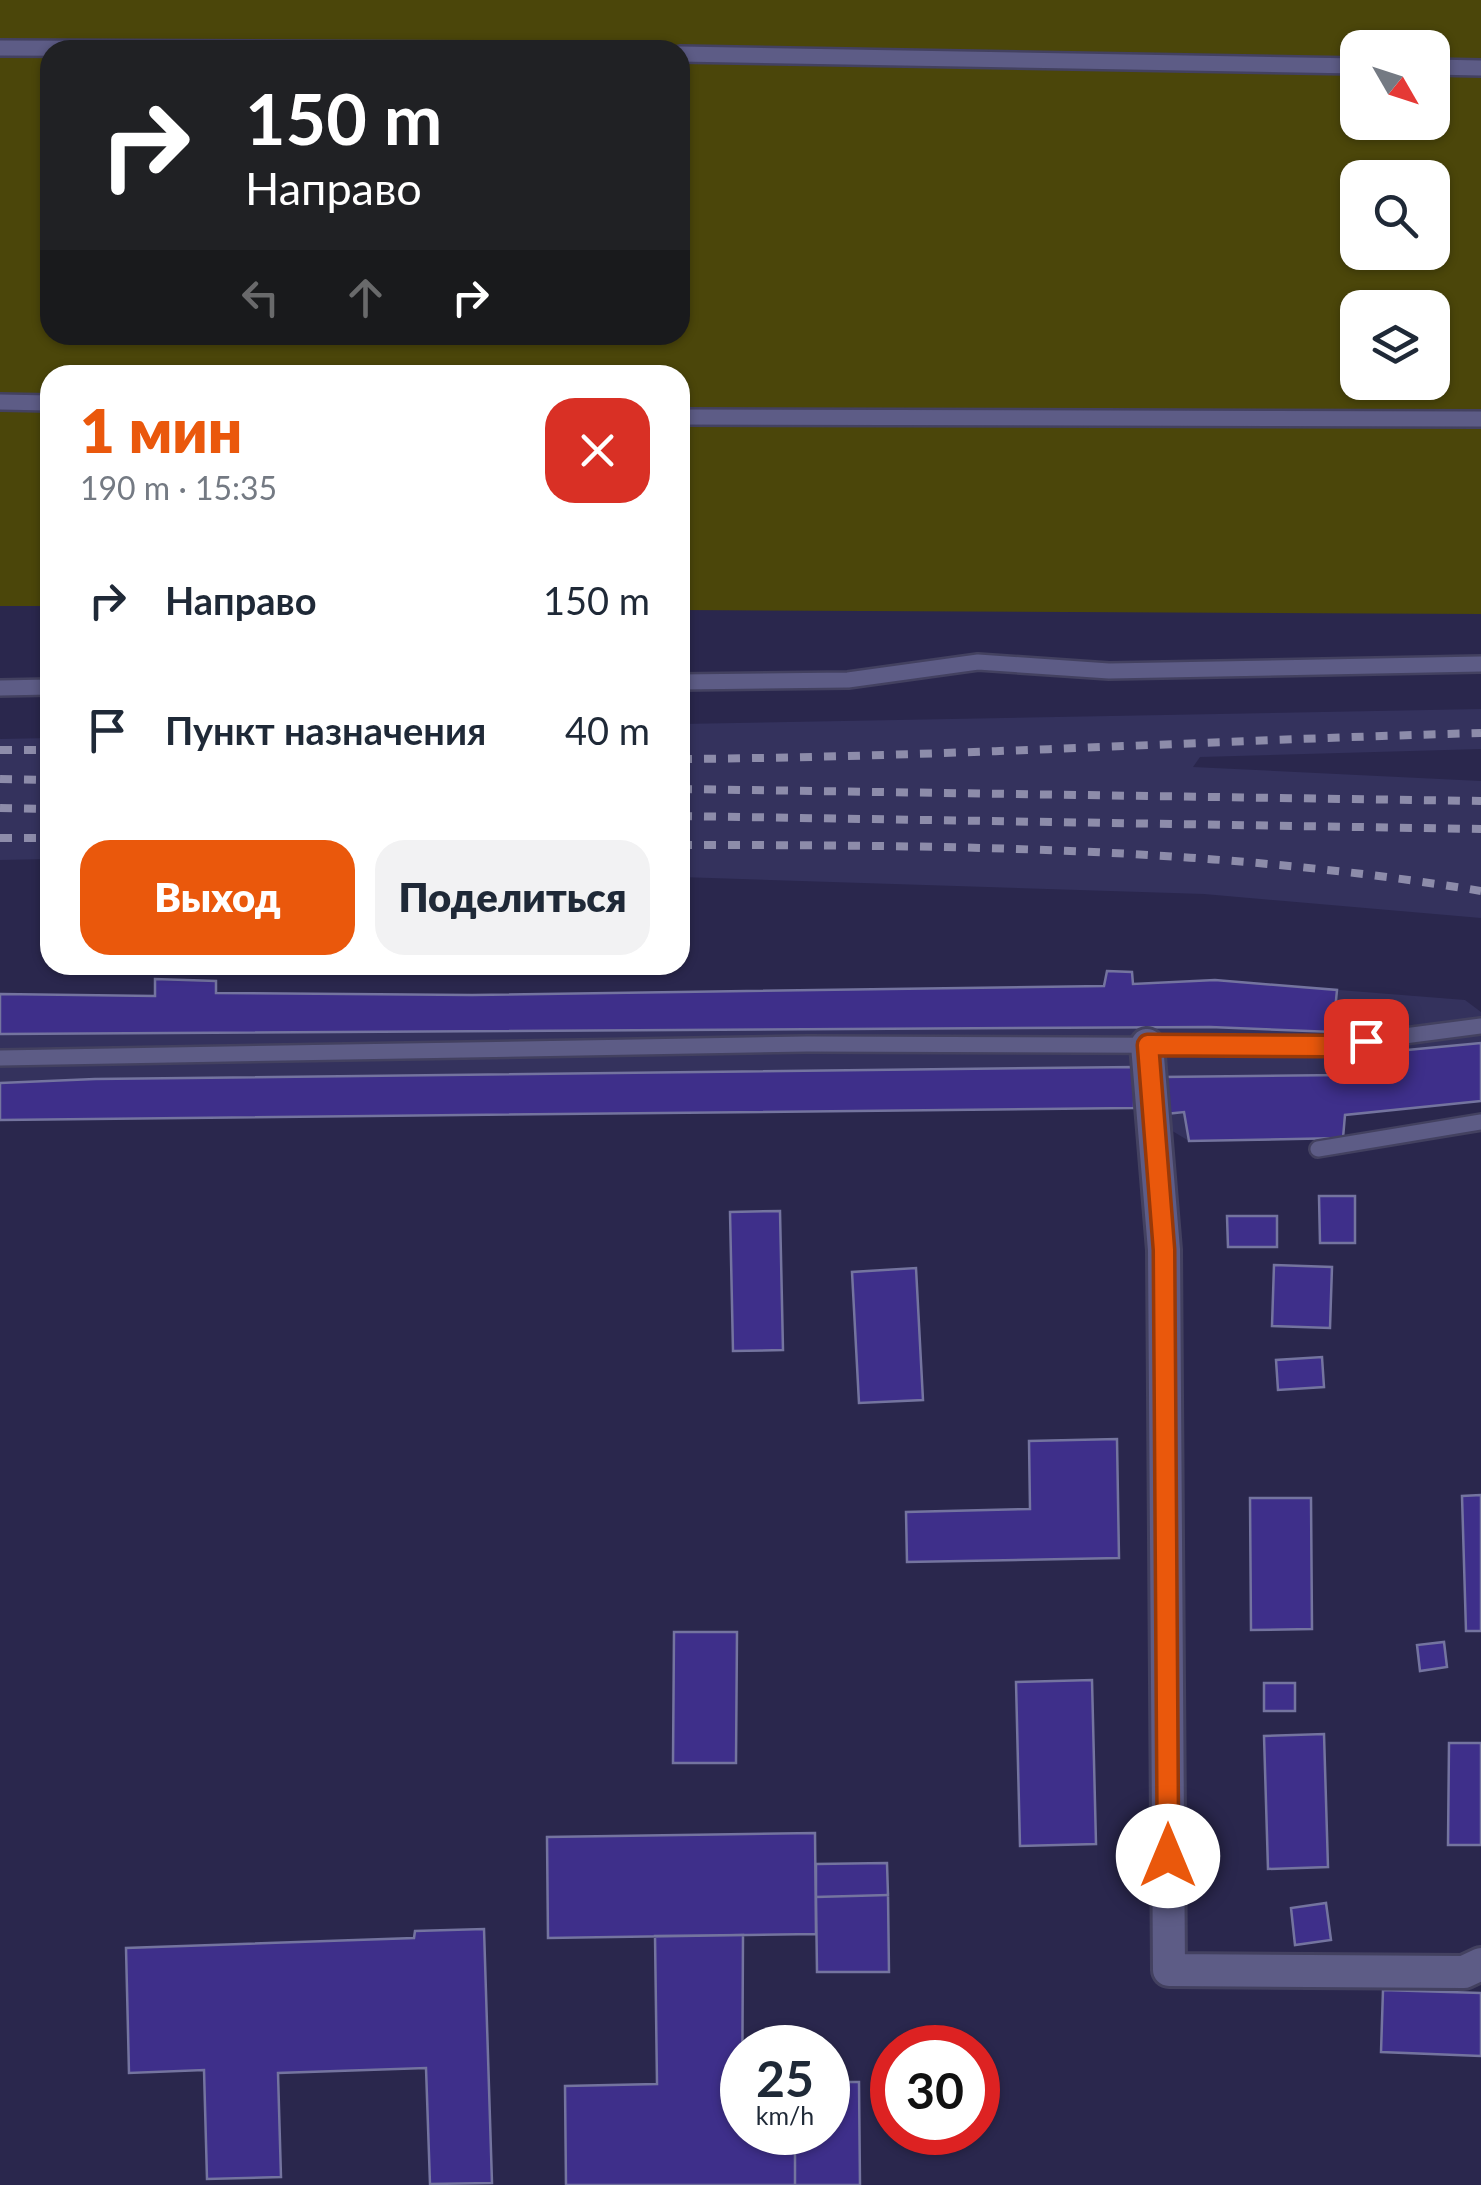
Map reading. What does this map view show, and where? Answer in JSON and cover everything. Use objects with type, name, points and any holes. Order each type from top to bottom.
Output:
[{"type":"street","points":[[1148,1045],[1164,1250],[1168,1970],[1464,1972],[1481,1964]]},
{"type":"lane","points":[[0,48],[40,48]]},
{"type":"lane","points":[[690,54],[1340,66]]},
{"type":"lane","points":[[1450,67],[1481,68]]},
{"type":"lane","points":[[0,402],[40,403]]},
{"type":"lane","points":[[690,417],[1481,420]]},
{"type":"lane","points":[[690,682],[848,680],[978,662],[1109,672],[1481,664]]},
{"type":"lane","points":[[0,688],[40,687]]},
{"type":"lane","points":[[0,1058],[807,1044],[1328,1046],[1481,1026]]},
{"type":"lane","points":[[1318,1149],[1481,1122]]},
{"type":"shaded area","points":[[0,0],[1481,0],[1481,614],[690,610],[690,365],[40,365],[40,606],[0,606]]},
{"type":"shaded area","points":[[1481,709],[1481,749],[1200,757],[1193,767],[1481,781],[1481,918],[1204,894],[690,877],[690,724]]},
{"type":"shaded area","points":[[40,738],[40,859],[0,860],[0,739]]},
{"type":"shaded area","points":[[1107,971],[1132,972],[1133,984],[1215,980],[1465,1000],[1481,1012],[1481,1101],[1346,1115],[1343,1138],[1189,1141],[1134,1108],[0,1120],[0,994],[155,996],[155,979],[216,981],[217,993],[472,995],[1103,986]]},
{"type":"building","points":[[1107,971],[1132,972],[1133,984],[1215,980],[1337,990],[1333,1032],[1210,1027],[0,1034],[0,994],[155,996],[155,979],[216,981],[216,993],[472,995],[1104,986]]},
{"type":"building","points":[[1481,1043],[1481,1101],[1345,1115],[1343,1138],[1189,1141],[1184,1112],[1165,1114],[1162,1077],[1344,1075],[1344,1056]]},
{"type":"building","points":[[1135,1067],[1134,1108],[0,1120],[0,1083]]},
{"type":"building","points":[[1319,1196],[1355,1196],[1355,1243],[1320,1243]]},
{"type":"building","points":[[780,1211],[783,1350],[733,1351],[730,1212]]},
{"type":"building","points":[[1227,1216],[1277,1216],[1277,1247],[1228,1247]]},
{"type":"building","points":[[1274,1265],[1332,1267],[1330,1328],[1272,1326]]},
{"type":"building","points":[[916,1268],[923,1400],[859,1403],[852,1272]]},
{"type":"building","points":[[1322,1357],[1324,1387],[1278,1390],[1276,1360]]},
{"type":"building","points":[[1117,1439],[1119,1558],[907,1562],[906,1512],[1030,1509],[1029,1441]]},
{"type":"building","points":[[1481,1495],[1481,1631],[1466,1631],[1462,1496]]},
{"type":"building","points":[[1250,1498],[1311,1498],[1312,1629],[1251,1630]]},
{"type":"building","points":[[674,1632],[737,1632],[736,1763],[673,1763]]},
{"type":"building","points":[[1444,1642],[1447,1667],[1420,1671],[1417,1645]]},
{"type":"building","points":[[1092,1680],[1096,1844],[1020,1846],[1016,1682]]},
{"type":"building","points":[[1264,1683],[1295,1683],[1295,1711],[1264,1711]]},
{"type":"building","points":[[1324,1734],[1328,1867],[1268,1869],[1264,1736]]},
{"type":"building","points":[[1449,1743],[1481,1743],[1481,1845],[1448,1845]]},
{"type":"building","points":[[815,1833],[816,1934],[548,1938],[547,1837]]},
{"type":"building","points":[[887,1863],[888,1895],[816,1897],[816,1864]]},
{"type":"building","points":[[888,1895],[889,1972],[817,1972],[816,1897]]},
{"type":"building","points":[[1326,1903],[1331,1940],[1295,1945],[1291,1908]]},
{"type":"building","points":[[484,1929],[492,2183],[430,2184],[426,2068],[278,2073],[281,2177],[207,2179],[204,2070],[129,2073],[126,1948],[414,1938],[415,1931]]},
{"type":"building","points":[[743,1935],[743,2025],[720,2025],[720,2155],[795,2155],[795,2185],[566,2185],[565,2086],[657,2084],[655,1936]]},
{"type":"building","points":[[1383,1990],[1481,1993],[1481,2056],[1381,2052]]},
{"type":"building","points":[[850,2082],[859,2082],[860,2185],[795,2185],[795,2155],[850,2155]]},
{"type":"railway","points":[[690,759],[1481,733]]},
{"type":"railway","points":[[0,750],[40,750]]},
{"type":"railway","points":[[0,779],[40,780]]},
{"type":"railway","points":[[690,789],[1481,801]]},
{"type":"railway","points":[[0,808],[40,809]]},
{"type":"railway","points":[[690,816],[1481,829]]},
{"type":"railway","points":[[0,838],[40,838]]},
{"type":"railway","points":[[690,845],[981,848],[1182,857],[1381,876],[1481,891]]},
{"type":"route","points":[[1168,1856],[1164,1250],[1148,1045],[1328,1046],[1366,1041]]}]
